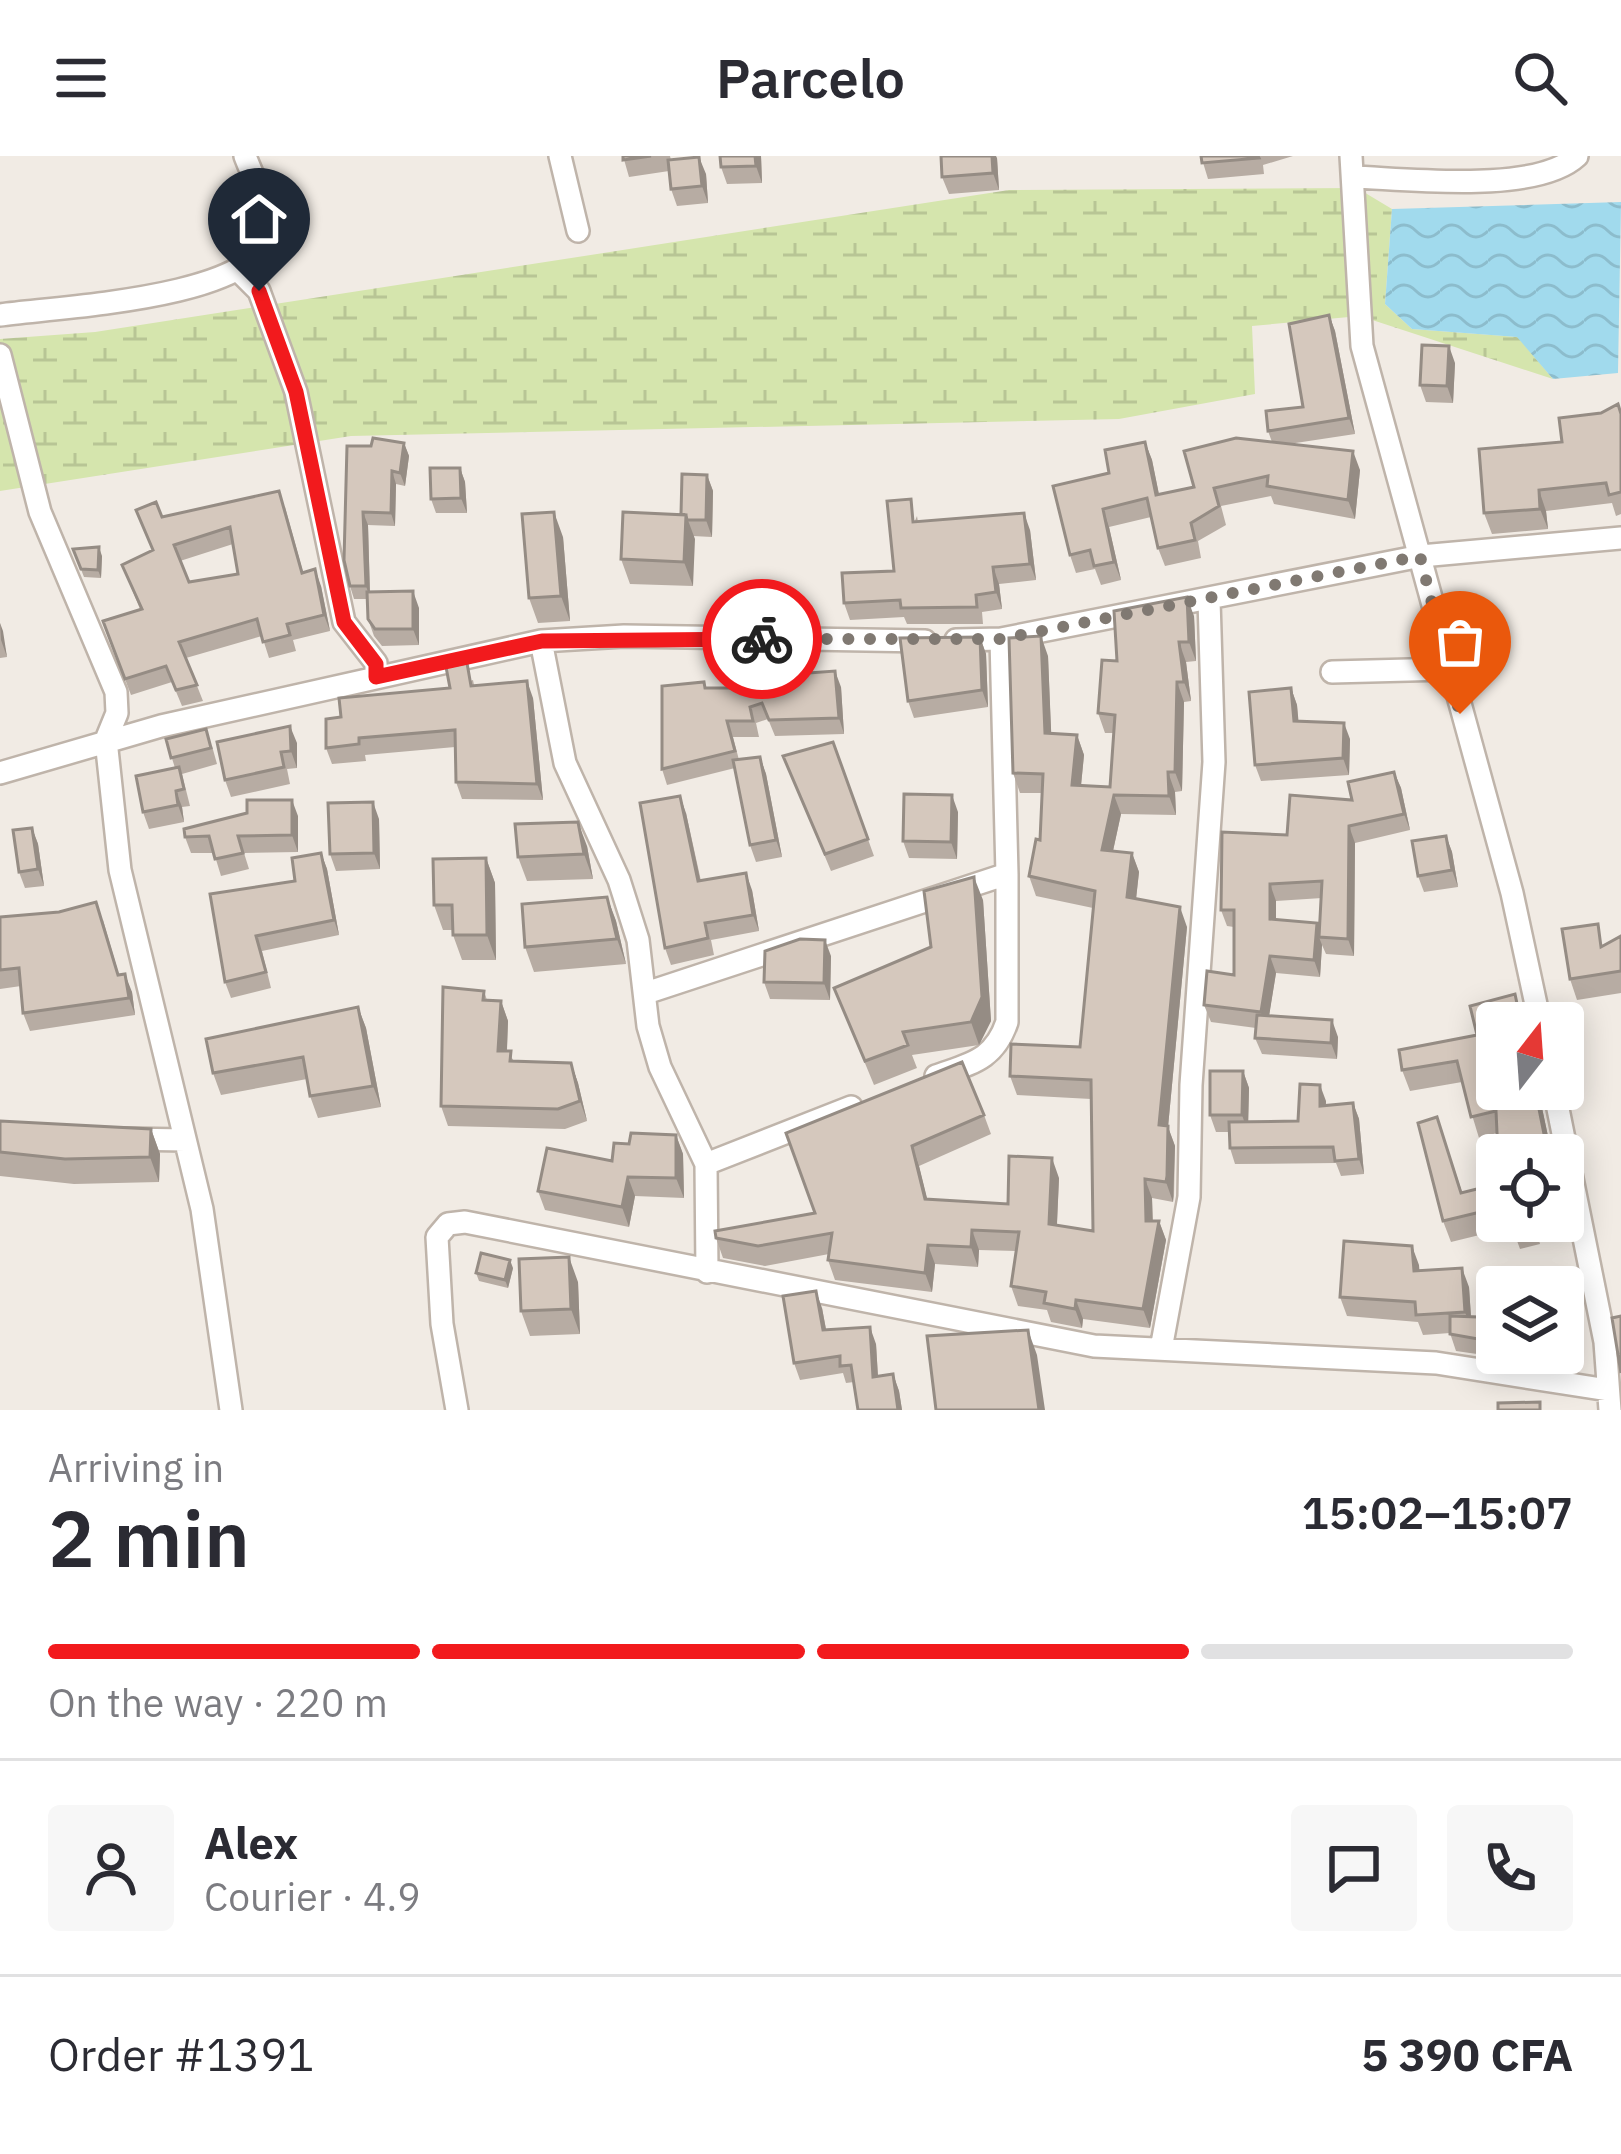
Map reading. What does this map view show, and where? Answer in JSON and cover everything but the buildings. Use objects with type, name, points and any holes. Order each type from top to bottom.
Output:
[{"type":"street","points":[[0,315],[199,287],[240,272],[260,254],[267,238],[267,217],[245,156]]},
{"type":"street","points":[[560,156],[578,231]]},
{"type":"street","points":[[1535,1002],[1512,893],[1362,346],[1352,166],[1510,178],[1551,172],[1577,156]]},
{"type":"street","points":[[240,272],[259,291],[296,392],[344,622],[376,664],[376,677]]},
{"type":"street","points":[[0,355],[40,512],[116,692],[116,713],[106,740],[120,870],[202,1209],[231,1410]]},
{"type":"street","points":[[0,773],[106,740],[542,641],[1001,639],[1420,556],[1621,538]]},
{"type":"street","points":[[1161,1349],[1189,1197],[1191,1085],[1214,762],[1209,600]]},
{"type":"street","points":[[923,1080],[989,1057],[1007,1022],[1001,639]]},
{"type":"street","points":[[542,641],[566,763],[619,880],[638,940],[660,1066],[706,1164],[707,1272]]},
{"type":"street","points":[[1332,672],[1447,669]]},
{"type":"street","points":[[646,993],[1007,874]]},
{"type":"street","points":[[706,1164],[879,1096]]},
{"type":"street","points":[[458,1410],[442,1324],[437,1237],[448,1224],[465,1222],[1094,1346],[1436,1363],[1609,1400],[1613,1336],[1559,1110]]},
{"type":"street","points":[[104,1138],[185,1140]]},
{"type":"green space","points":[[1357,188],[1392,209],[1385,304],[1412,329],[1518,337],[1553,379],[1360,316],[1252,326],[1255,394],[1119,419],[351,436],[0,491],[0,339],[95,332],[1009,190]]},
{"type":"water","points":[[1621,202],[1618,373],[1553,379],[1517,337],[1412,329],[1385,304],[1392,209]]},
{"type":"way so far","points":[[762,639],[1001,639],[1420,556],[1460,714]]},
{"type":"route","points":[[259,291],[296,392],[344,622],[376,664],[376,677],[542,641],[762,639]]}]
